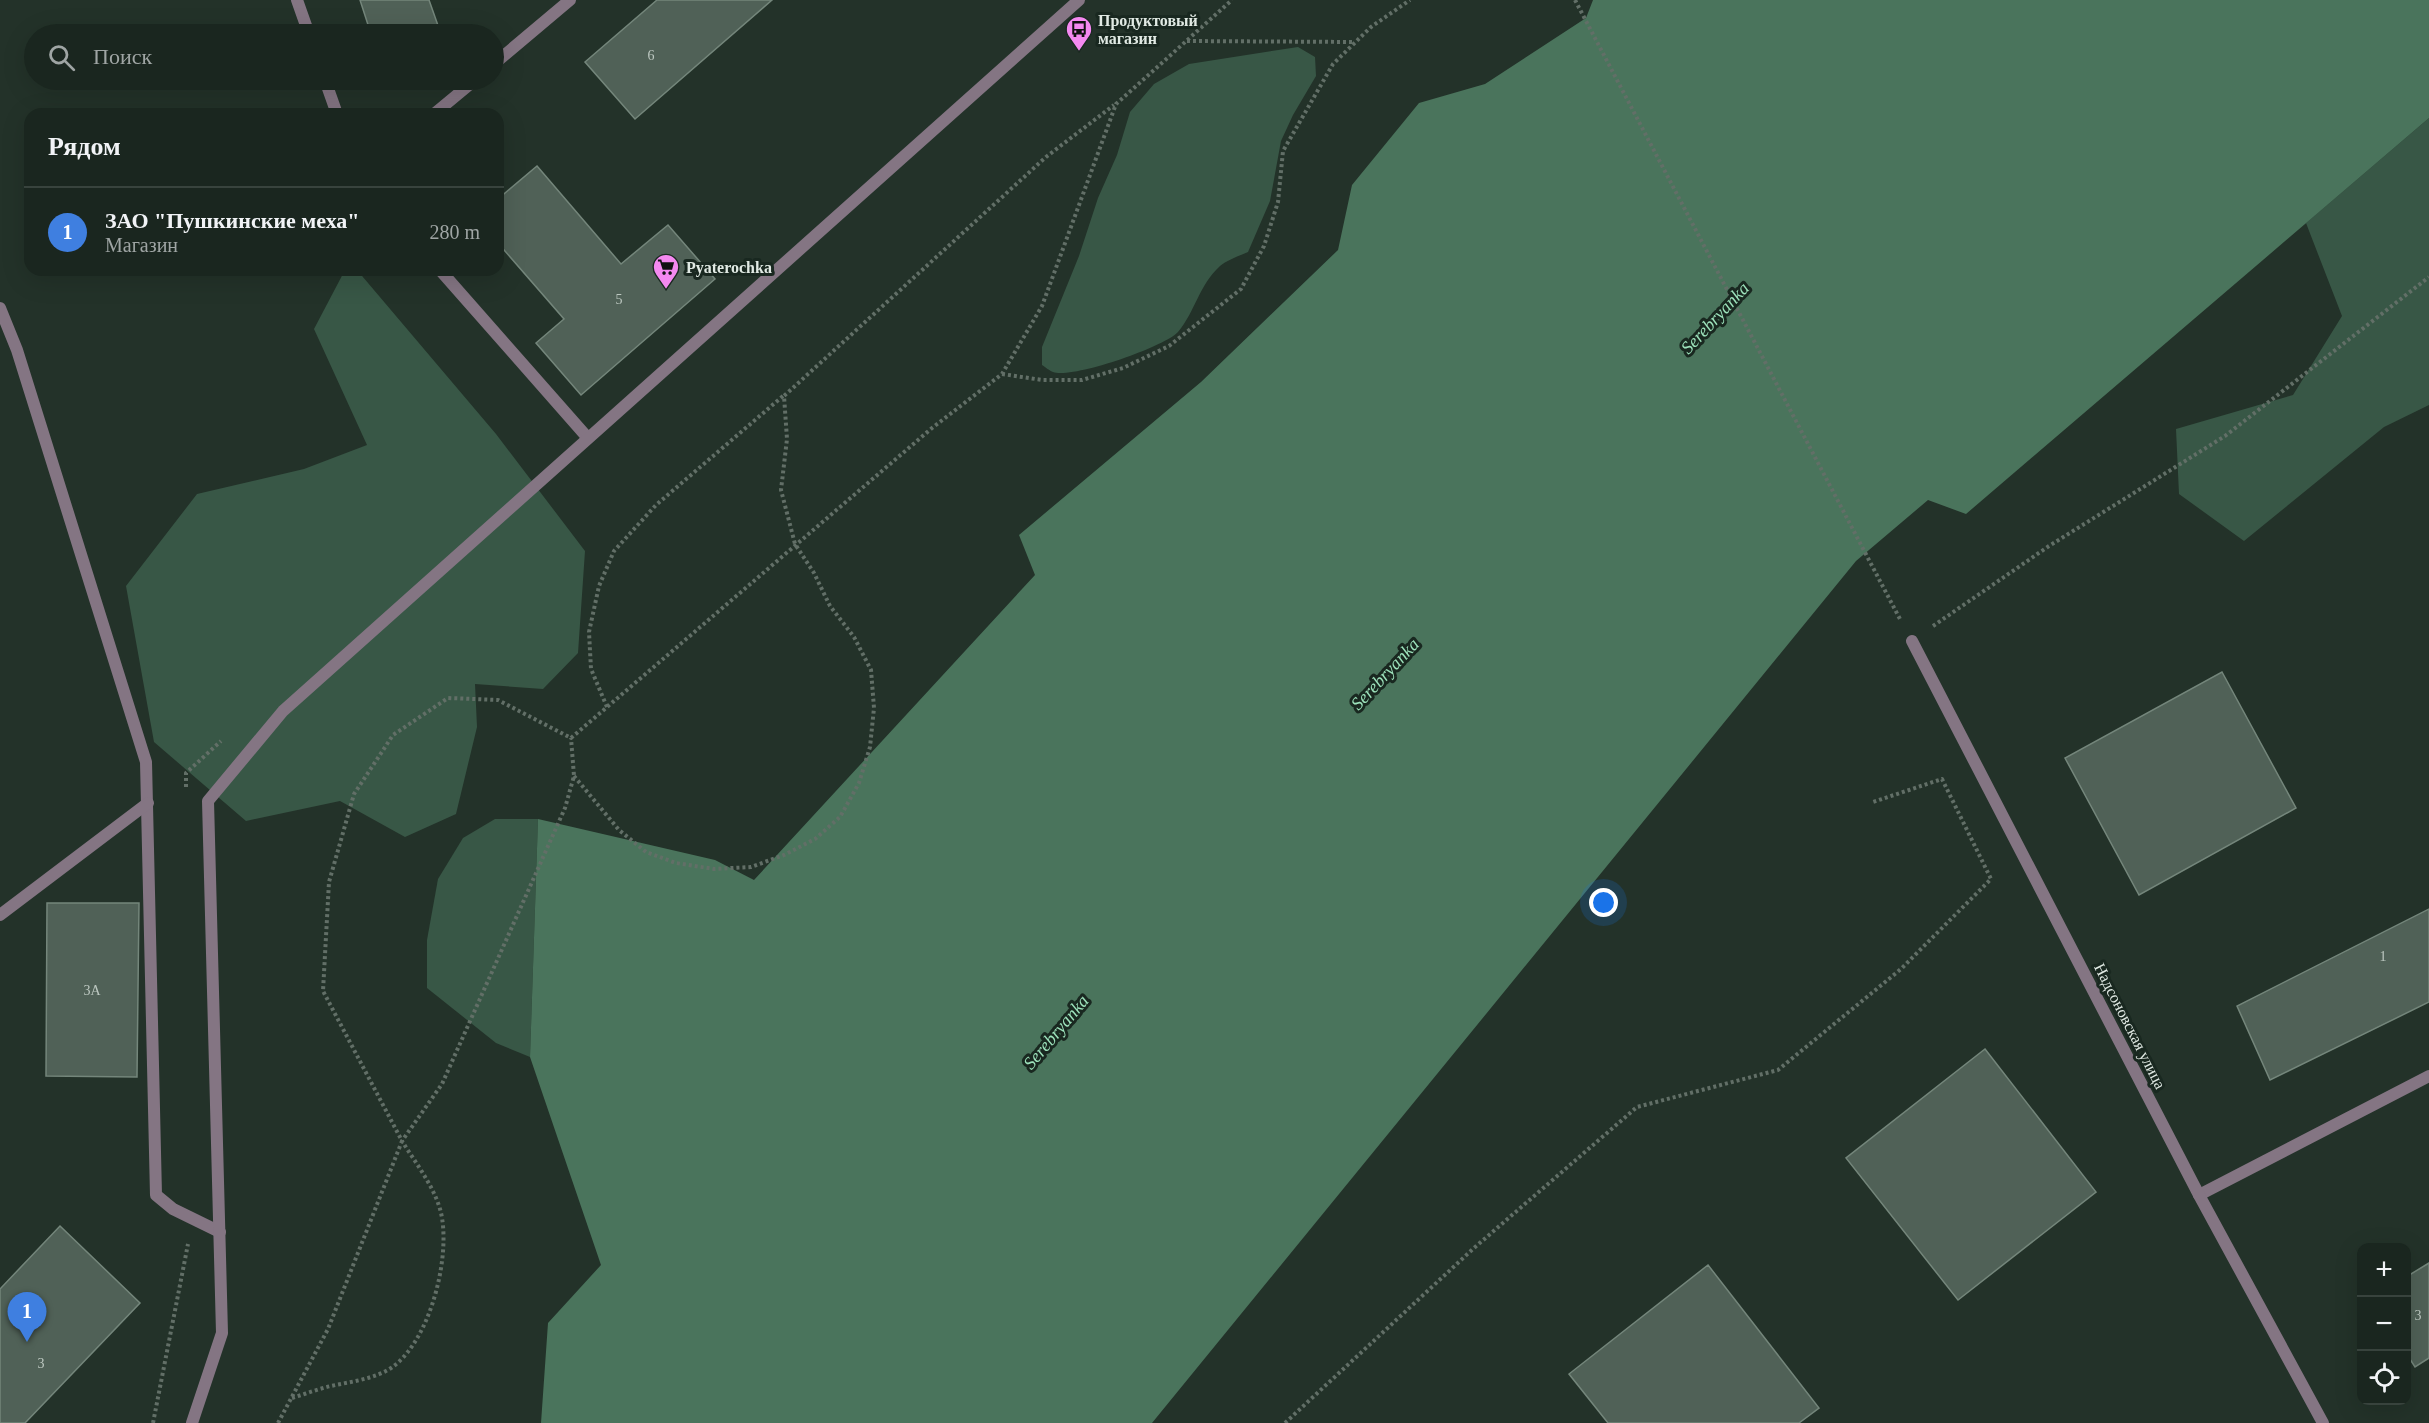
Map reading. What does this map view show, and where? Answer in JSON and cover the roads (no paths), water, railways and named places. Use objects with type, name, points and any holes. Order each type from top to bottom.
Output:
[{"type":"street","points":[[297,0],[305,24]]},
{"type":"street","points":[[504,56],[570,0]]},
{"type":"street","points":[[192,1423],[222,1333],[208,801],[283,711],[586,437],[1079,0]]},
{"type":"street","points":[[328,90],[334,108]]},
{"type":"street","points":[[441,108],[463,90]]},
{"type":"street","points":[[445,276],[586,437]]},
{"type":"street","points":[[0,308],[17,350],[146,762],[156,1195],[173,1209],[219,1232]]},
{"type":"street","name":"Надсоновская улица","points":[[1912,641],[2199,1195],[2323,1423]]},
{"type":"street","points":[[0,915],[148,803]]},
{"type":"street","points":[[2199,1195],[2429,1076]]},
{"type":"water","name":"Serebryanka","points":[[1593,0],[2429,0],[2429,118],[1966,514],[1928,500],[1856,561],[1152,1423],[541,1423],[548,1323],[601,1265],[530,1057],[538,819],[715,860],[754,880],[1035,575],[1019,535],[1201,382],[1338,250],[1352,185],[1419,103],[1485,84],[1586,18]]},
{"type":"place","name":"Продуктовый магазин","points":[[1079,52]]},
{"type":"place","name":"Pyaterochka","points":[[666,290]]},
{"type":"place","name":"ЗАО \"Пушкинские меха\"","points":[[27,1342]]}]
